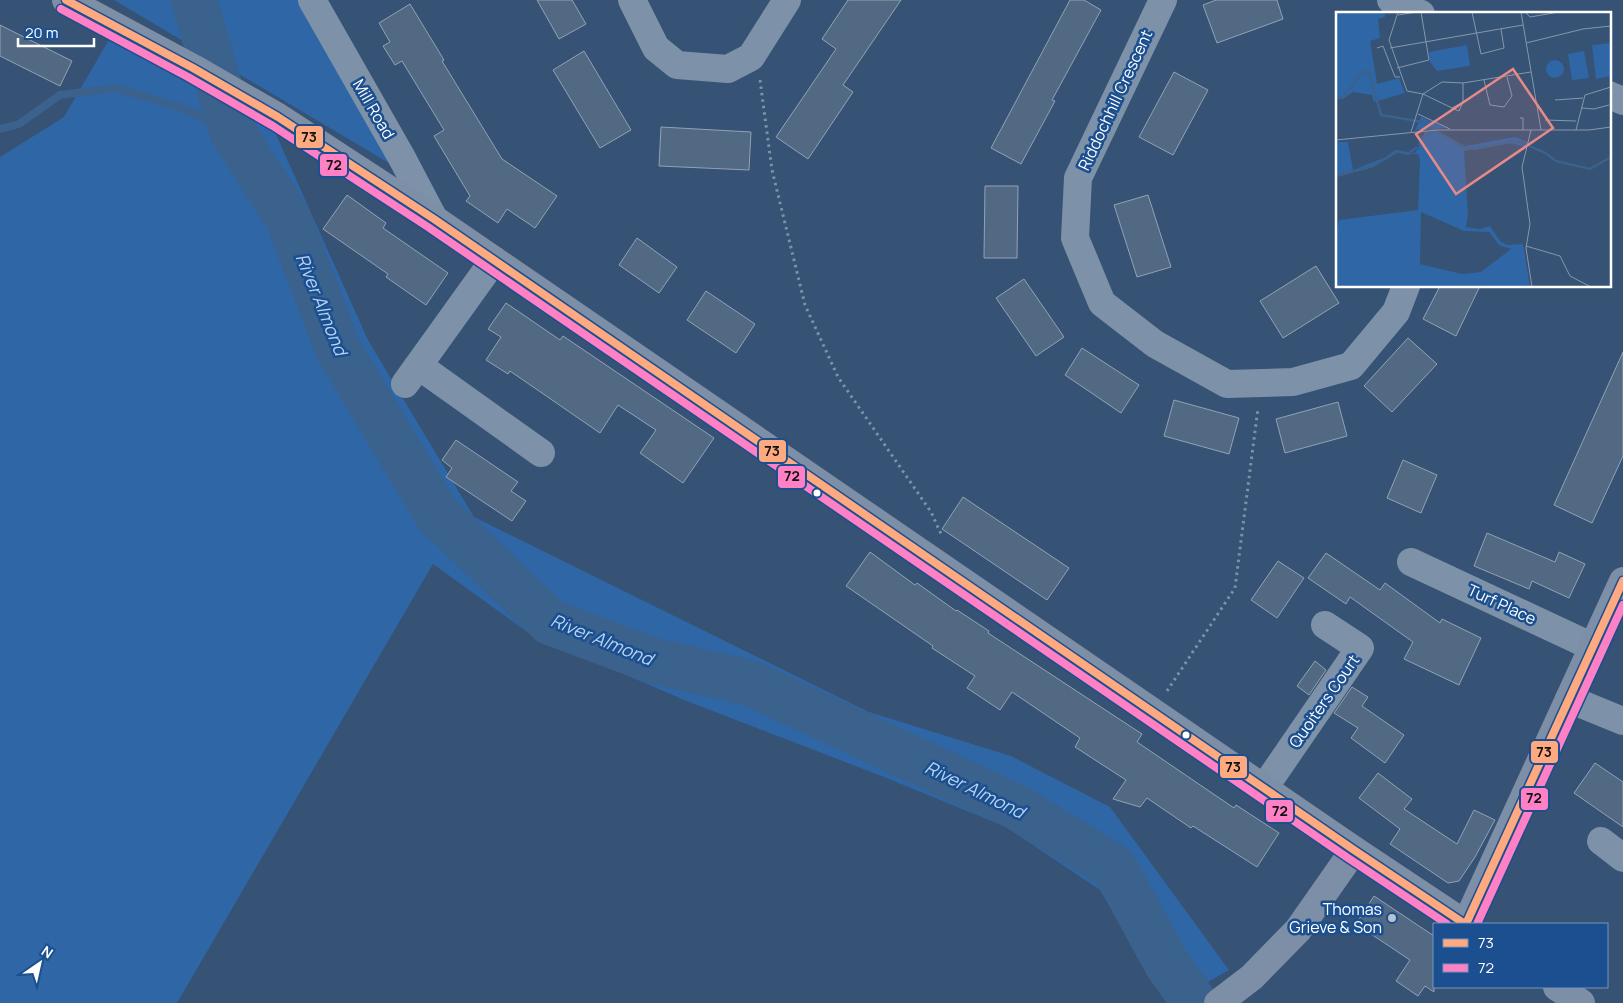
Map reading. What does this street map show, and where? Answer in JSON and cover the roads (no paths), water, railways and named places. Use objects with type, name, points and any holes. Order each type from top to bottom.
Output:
[{"type":"main road","points":[[66,0],[193,68],[278,117],[494,260],[1354,850],[1464,923]]},
{"type":"main road","points":[[1466,923],[1623,581]]},
{"type":"main road","points":[[1218,1003],[1252,977],[1298,930],[1354,850]]},
{"type":"main road","points":[[1558,988],[1581,1003]]},
{"type":"street","name":"Mill Road","points":[[312,0],[397,149],[434,220]]},
{"type":"street","points":[[632,0],[656,48],[678,66],[728,69],[751,57],[787,0]]},
{"type":"street","name":"Riddochhill Crescent","points":[[1163,0],[1078,178],[1075,238],[1102,303],[1155,344],[1227,384],[1293,382],[1351,366],[1396,312],[1405,288]]},
{"type":"street","points":[[1391,0],[1418,12]]},
{"type":"street","points":[[1610,95],[1623,101]]},
{"type":"street","points":[[494,260],[412,375],[541,453]]},
{"type":"street","name":"Turf Place","points":[[1411,562],[1593,648]]},
{"type":"street","name":"Quoiters Court","points":[[1264,788],[1360,648],[1325,625]]},
{"type":"street","points":[[1569,699],[1623,721]]},
{"type":"street","points":[[1601,841],[1623,858]]},
{"type":"waterway","name":"River Almond","points":[[194,0],[232,131],[288,218],[338,349],[437,514],[550,622],[654,661],[750,683],[1018,808],[1114,867],[1167,964],[1195,1003]]},
{"type":"waterway","points":[[0,129],[19,124],[60,95],[116,88],[179,107],[232,131]]},
{"type":"place","name":"Thomas Grieve & Son","points":[[1392,918]]}]
